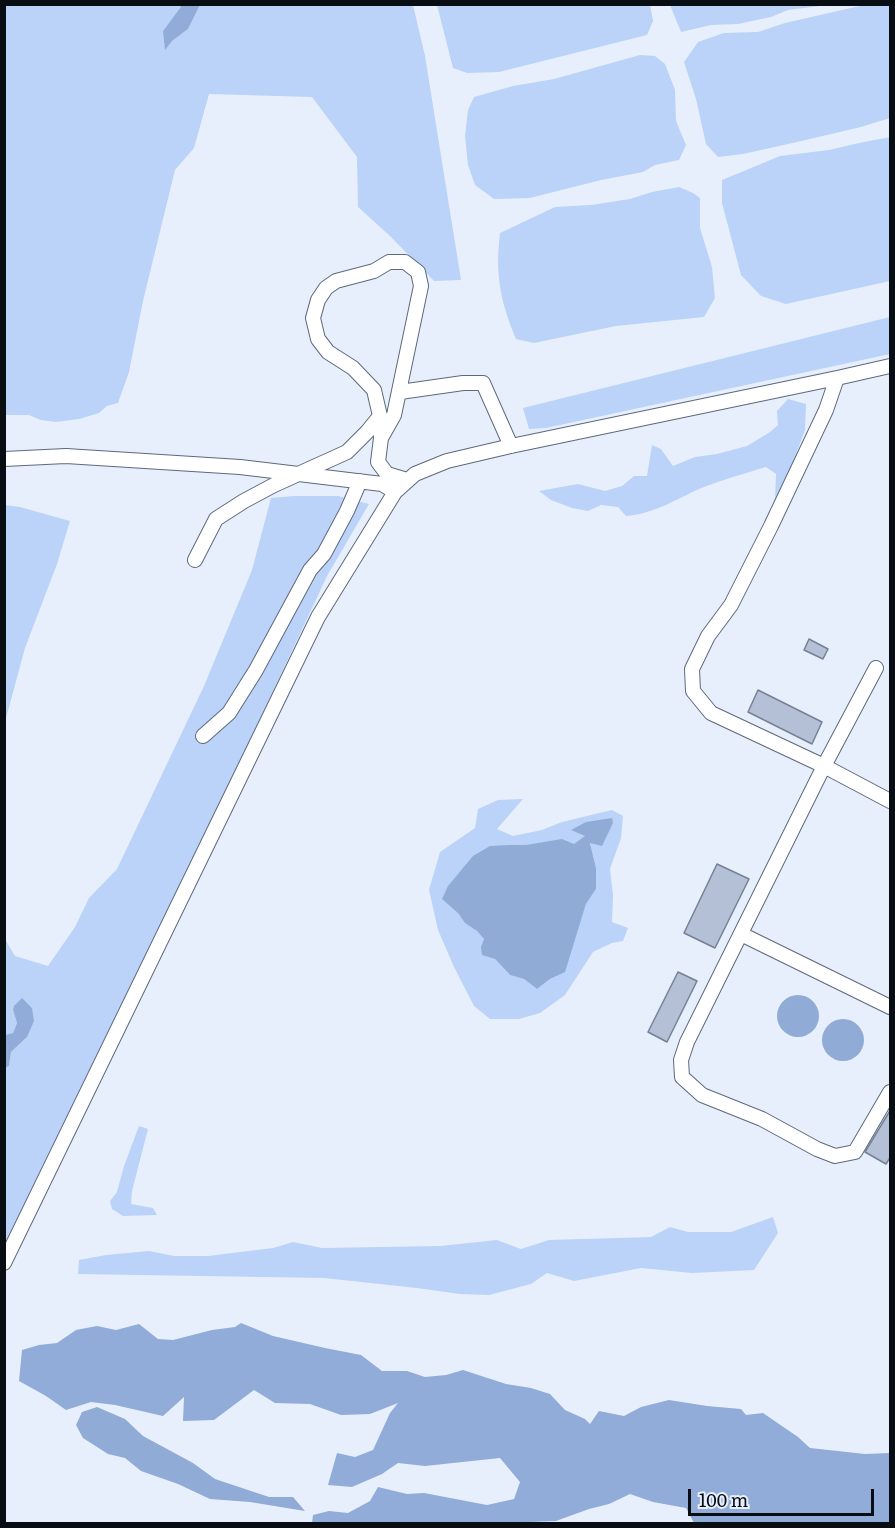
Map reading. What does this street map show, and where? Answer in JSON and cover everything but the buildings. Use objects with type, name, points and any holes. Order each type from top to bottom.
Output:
[{"type":"street","points":[[381,438],[394,415],[421,286],[418,272],[405,262],[389,262],[374,271],[336,281],[326,288],[318,300],[314,318],[318,339],[328,352],[353,368],[374,390],[381,416],[378,462],[387,474],[407,480]]},
{"type":"street","points":[[4,1263],[318,617],[395,492],[415,474],[447,461],[891,366]]},
{"type":"street","points":[[837,378],[826,410],[771,526],[731,605],[708,636],[692,669],[693,691],[711,713],[824,766],[891,801]]},
{"type":"street","points":[[400,392],[463,383],[483,383],[511,446]]},
{"type":"street","points":[[195,560],[216,519],[273,485],[347,452],[381,416]]},
{"type":"street","points":[[4,459],[66,456],[240,467],[382,484],[395,492]]},
{"type":"street","points":[[203,736],[229,713],[256,670],[310,570],[324,554],[360,482]]},
{"type":"street","points":[[876,668],[824,766],[687,1042],[681,1060],[682,1077],[702,1095],[762,1119],[835,1156],[855,1152],[891,1092]]},
{"type":"street","points":[[741,934],[891,1007]]},
{"type":"shaded area","points":[[670,4],[828,5],[788,10],[771,17],[738,24],[711,25],[681,32]]},
{"type":"shaded area","points":[[4,5],[181,5],[163,31],[172,41],[188,29],[200,5],[413,5],[425,56],[461,280],[434,281],[358,207],[357,157],[312,97],[209,94],[194,148],[175,170],[143,301],[129,372],[118,403],[107,406],[99,413],[56,422],[41,420],[29,415],[5,415]]},
{"type":"shaded area","points":[[181,5],[200,5],[188,29],[172,41],[165,50],[163,31]]},
{"type":"shaded area","points":[[437,5],[650,5],[653,21],[647,35],[499,72],[467,73],[453,68]]},
{"type":"shaded area","points":[[864,5],[890,5],[890,118],[797,142],[718,157],[706,144],[696,99],[684,62],[698,42],[724,33],[758,32],[785,23]]},
{"type":"shaded area","points":[[640,55],[655,56],[665,64],[675,90],[676,121],[686,145],[679,160],[655,165],[643,172],[530,198],[494,199],[475,185],[468,165],[465,136],[468,110],[474,97],[513,86],[554,79]]},
{"type":"shaded area","points":[[890,137],[890,281],[786,304],[761,296],[741,275],[722,203],[722,180],[780,156],[829,150]]},
{"type":"shaded area","points":[[679,187],[700,198],[700,228],[712,267],[715,298],[704,317],[616,326],[534,343],[516,339],[500,287],[498,261],[500,233],[555,207],[591,205],[630,199]]},
{"type":"shaded area","points":[[890,317],[890,354],[546,428],[529,429],[523,408]]},
{"type":"shaded area","points":[[788,399],[806,404],[805,430],[783,489],[775,501],[776,474],[766,467],[707,486],[636,515],[626,516],[618,507],[601,505],[588,511],[572,508],[551,500],[539,491],[578,484],[605,491],[622,486],[634,476],[647,476],[652,445],[661,449],[673,466],[695,457],[747,446],[778,425],[777,411]]},
{"type":"shaded area","points":[[338,496],[369,504],[327,576],[5,1247],[5,1068],[9,1066],[11,1052],[27,1037],[32,1008],[22,999],[13,1010],[17,1023],[13,1033],[5,1035],[5,939],[15,956],[48,966],[75,927],[89,898],[117,869],[204,686],[252,570],[271,498]]},
{"type":"shaded area","points":[[5,505],[70,521],[57,564],[25,648],[5,722]]},
{"type":"shaded area","points":[[523,799],[497,829],[513,836],[612,810],[623,816],[621,838],[610,869],[613,895],[612,922],[628,928],[623,941],[612,943],[593,952],[565,995],[540,1013],[519,1019],[490,1019],[474,1006],[438,930],[429,890],[440,852],[475,828],[478,809],[498,800]],"holes":[[[613,824],[590,843],[596,868],[596,889],[586,904],[564,972],[537,989],[524,979],[510,975],[495,959],[485,939],[458,913],[509,845],[544,842],[574,845],[586,836],[572,830]]]},
{"type":"shaded area","points":[[612,818],[613,823],[602,846],[590,843],[596,868],[596,889],[586,904],[565,972],[550,979],[537,989],[524,979],[510,975],[495,959],[482,955],[481,947],[484,939],[442,899],[448,886],[473,856],[490,846],[525,845],[562,839],[574,844],[585,836],[571,830],[586,822]]},
{"type":"shaded area","points":[[798,995],[806,996],[813,1001],[818,1008],[818,1024],[813,1031],[806,1036],[798,1037],[790,1036],[783,1031],[778,1024],[777,1016],[778,1008],[783,1001],[790,996]]},
{"type":"shaded area","points":[[22,998],[32,1008],[34,1021],[27,1037],[11,1052],[9,1066],[5,1068],[5,1035],[13,1033],[17,1023],[14,1006]]},
{"type":"shaded area","points":[[843,1019],[851,1020],[858,1025],[863,1032],[863,1048],[858,1055],[851,1060],[843,1061],[835,1060],[828,1055],[823,1048],[822,1040],[823,1032],[828,1025],[835,1020]]},
{"type":"shaded area","points":[[139,1126],[148,1129],[132,1191],[131,1204],[153,1208],[157,1215],[123,1216],[112,1209],[110,1201],[117,1192]]},
{"type":"shaded area","points":[[773,1217],[778,1233],[754,1270],[692,1273],[641,1268],[574,1281],[547,1273],[531,1284],[489,1295],[460,1294],[324,1278],[78,1274],[79,1260],[149,1251],[174,1256],[208,1256],[273,1248],[293,1242],[322,1248],[440,1246],[497,1240],[521,1249],[549,1240],[651,1237],[670,1227],[688,1232],[731,1232]]},
{"type":"shaded area","points":[[241,1323],[273,1336],[361,1355],[382,1371],[407,1371],[425,1377],[446,1375],[463,1370],[506,1384],[531,1388],[550,1394],[565,1410],[585,1419],[590,1424],[599,1411],[624,1416],[641,1407],[669,1400],[741,1409],[746,1415],[763,1413],[810,1448],[865,1454],[890,1453],[890,1523],[694,1523],[686,1508],[653,1502],[630,1494],[609,1504],[556,1521],[529,1524],[312,1523],[313,1515],[329,1511],[348,1513],[370,1501],[378,1487],[407,1494],[424,1493],[487,1505],[514,1499],[520,1482],[500,1458],[425,1466],[398,1463],[382,1474],[352,1487],[328,1485],[337,1453],[355,1457],[373,1450],[390,1413],[398,1403],[370,1414],[341,1415],[310,1404],[275,1403],[254,1390],[214,1420],[183,1421],[184,1397],[163,1416],[91,1402],[66,1410],[19,1381],[22,1350],[57,1343],[76,1330],[97,1326],[116,1330],[139,1324],[158,1339],[173,1340],[235,1327]]},
{"type":"shaded area","points":[[97,1407],[125,1419],[143,1436],[193,1463],[215,1479],[269,1497],[293,1497],[305,1511],[250,1502],[210,1499],[178,1484],[141,1471],[125,1458],[108,1454],[83,1438],[76,1425],[82,1412]]}]
